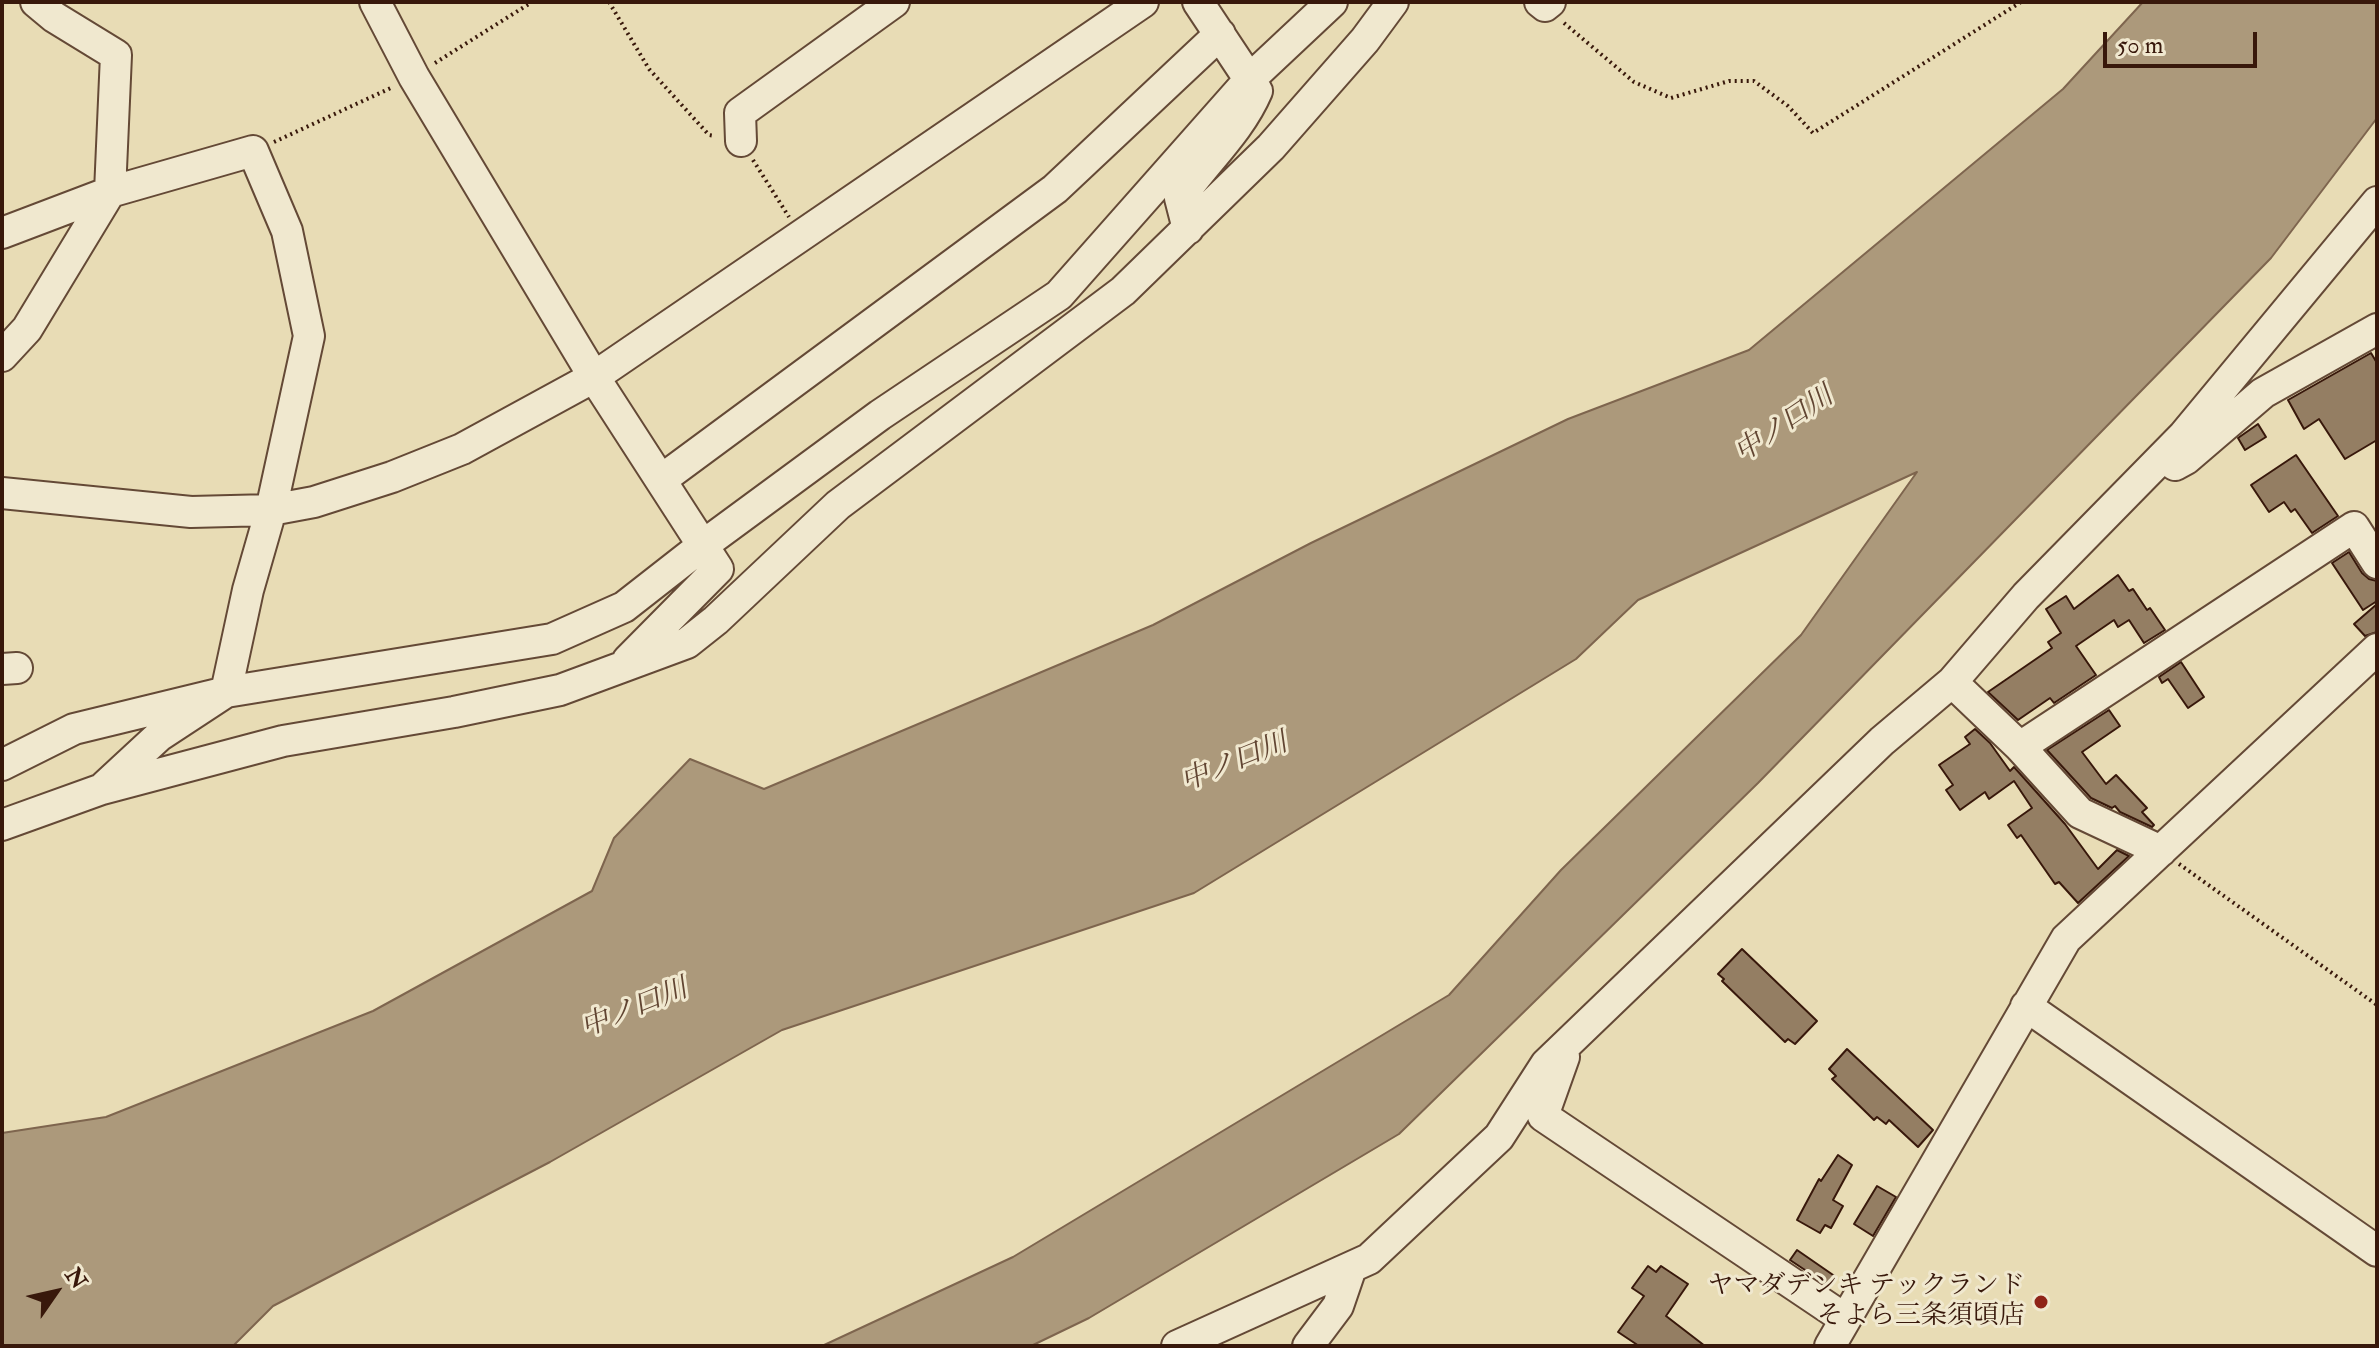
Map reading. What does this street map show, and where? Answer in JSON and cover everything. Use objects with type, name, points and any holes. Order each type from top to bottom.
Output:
[{"type":"street","points":[[2,356],[27,329],[110,192],[116,55],[54,17],[36,2]]},
{"type":"street","points":[[375,2],[414,77],[594,377],[718,569],[622,665]]},
{"type":"street","points":[[741,141],[740,113],[894,2]]},
{"type":"street","points":[[2,493],[191,512],[271,510],[314,502],[392,477],[462,449],[594,377],[1143,2]]},
{"type":"street","points":[[1188,229],[1180,198],[1247,114],[1257,91],[1198,2]]},
{"type":"street","points":[[2,765],[74,729],[226,692],[552,639],[624,607],[880,415],[1059,295],[1251,78],[1332,2]]},
{"type":"street","points":[[2,825],[102,789],[283,741],[454,712],[560,690],[687,643],[716,620],[838,505],[1123,291],[1271,147],[1365,40],[1393,2]]},
{"type":"street","points":[[661,480],[1055,189],[1220,34]]},
{"type":"street","points":[[2,233],[110,192],[253,151],[287,231],[309,336],[271,510],[248,590],[226,692],[159,736],[102,789]]},
{"type":"street","points":[[1177,1346],[1369,1259],[1499,1137],[1546,1064],[1882,741],[1952,682],[2026,596],[2135,488],[2183,436],[2377,202]]},
{"type":"street","points":[[2135,488],[2186,459],[2263,393],[2377,329]]},
{"type":"street","points":[[2020,747],[2354,527],[2377,563]]},
{"type":"street","points":[[1830,1346],[2066,939],[2377,649]]},
{"type":"street","points":[[1952,682],[2020,747],[2080,813],[2161,851]]},
{"type":"street","points":[[2026,1006],[2377,1251]]},
{"type":"street","points":[[1570,1040],[1543,1116],[1845,1319]]},
{"type":"street","points":[[1308,1346],[1338,1306],[1351,1268]]},
{"type":"path","points":[[253,151],[414,77],[532,2]]},
{"type":"path","points":[[609,2],[649,69],[709,135],[741,141],[801,237]]},
{"type":"path","points":[[1545,3],[1634,82],[1671,98],[1729,81],[1754,81],[1788,106],[1813,133],[2021,2]]},
{"type":"path","points":[[2161,851],[2377,1005]]},
{"type":"water","name":"中ノ口川","points":[[2143,2],[2377,2],[2377,118],[2271,258],[1758,783],[1399,1134],[1089,1318],[1031,1346],[822,1346],[1013,1257],[1449,995],[1561,870],[1801,635],[1917,472],[1638,600],[1576,659],[1194,893],[782,1030],[550,1162],[273,1306],[233,1346],[2,1346],[2,1133],[106,1117],[373,1011],[592,891],[614,838],[690,759],[764,789],[1153,625],[1311,543],[1568,419],[1749,350],[2063,89]]},
{"type":"building","points":[[2371,353],[2377,363],[2377,440],[2345,459],[2319,419],[2304,429],[2288,400]]},
{"type":"building","points":[[2258,424],[2266,437],[2245,450],[2238,438]]},
{"type":"building","points":[[2296,455],[2338,516],[2312,533],[2295,509],[2291,512],[2284,502],[2269,512],[2251,485]]},
{"type":"building","points":[[2349,552],[2362,573],[2377,581],[2377,601],[2363,610],[2332,563]]},
{"type":"building","points":[[2118,575],[2129,591],[2133,589],[2147,610],[2150,608],[2165,630],[2144,643],[2129,620],[2118,627],[2114,620],[2076,646],[2096,675],[2054,703],[2050,698],[2018,720],[1988,692],[2052,648],[2048,642],[2061,633],[2046,609],[2066,596],[2074,609]]},
{"type":"building","points":[[2377,604],[2377,632],[2365,636],[2354,624]]},
{"type":"building","points":[[2181,662],[2204,697],[2188,708],[2168,679],[2162,683],[2159,677]]},
{"type":"building","points":[[2109,710],[2120,726],[2082,752],[2106,784],[2116,775],[2147,808],[2142,812],[2154,825],[2152,827],[2120,812],[2115,806],[2112,808],[2091,798],[2047,750]]},
{"type":"building","points":[[1975,729],[1990,743],[2010,771],[2014,767],[2065,824],[2098,869],[2117,850],[2129,856],[2078,903],[2059,882],[2055,884],[2021,835],[2017,838],[2008,825],[2032,808],[2014,781],[1989,799],[1985,792],[1960,810],[1946,790],[1953,785],[1939,765],[1970,744],[1965,737]]},
{"type":"building","points":[[1742,949],[1817,1021],[1795,1044],[1788,1039],[1785,1042],[1718,974]]},
{"type":"building","points":[[1847,1049],[1933,1130],[1918,1147],[1889,1120],[1886,1124],[1877,1117],[1874,1120],[1832,1079],[1836,1076],[1829,1069]]},
{"type":"building","points":[[1838,1155],[1852,1165],[1833,1200],[1843,1206],[1831,1228],[1825,1225],[1820,1233],[1797,1220],[1819,1179],[1821,1181]]},
{"type":"building","points":[[1877,1186],[1896,1197],[1873,1236],[1854,1224]]},
{"type":"building","points":[[1797,1250],[1836,1277],[1829,1286],[1790,1260]]},
{"type":"building","points":[[1648,1266],[1656,1272],[1661,1266],[1688,1284],[1666,1316],[1705,1346],[1639,1346],[1618,1332],[1644,1296],[1632,1288]]},
{"type":"place","name":"ヤマダデンキ テックランド そよら三条須頃店","points":[[2041,1302]]}]
